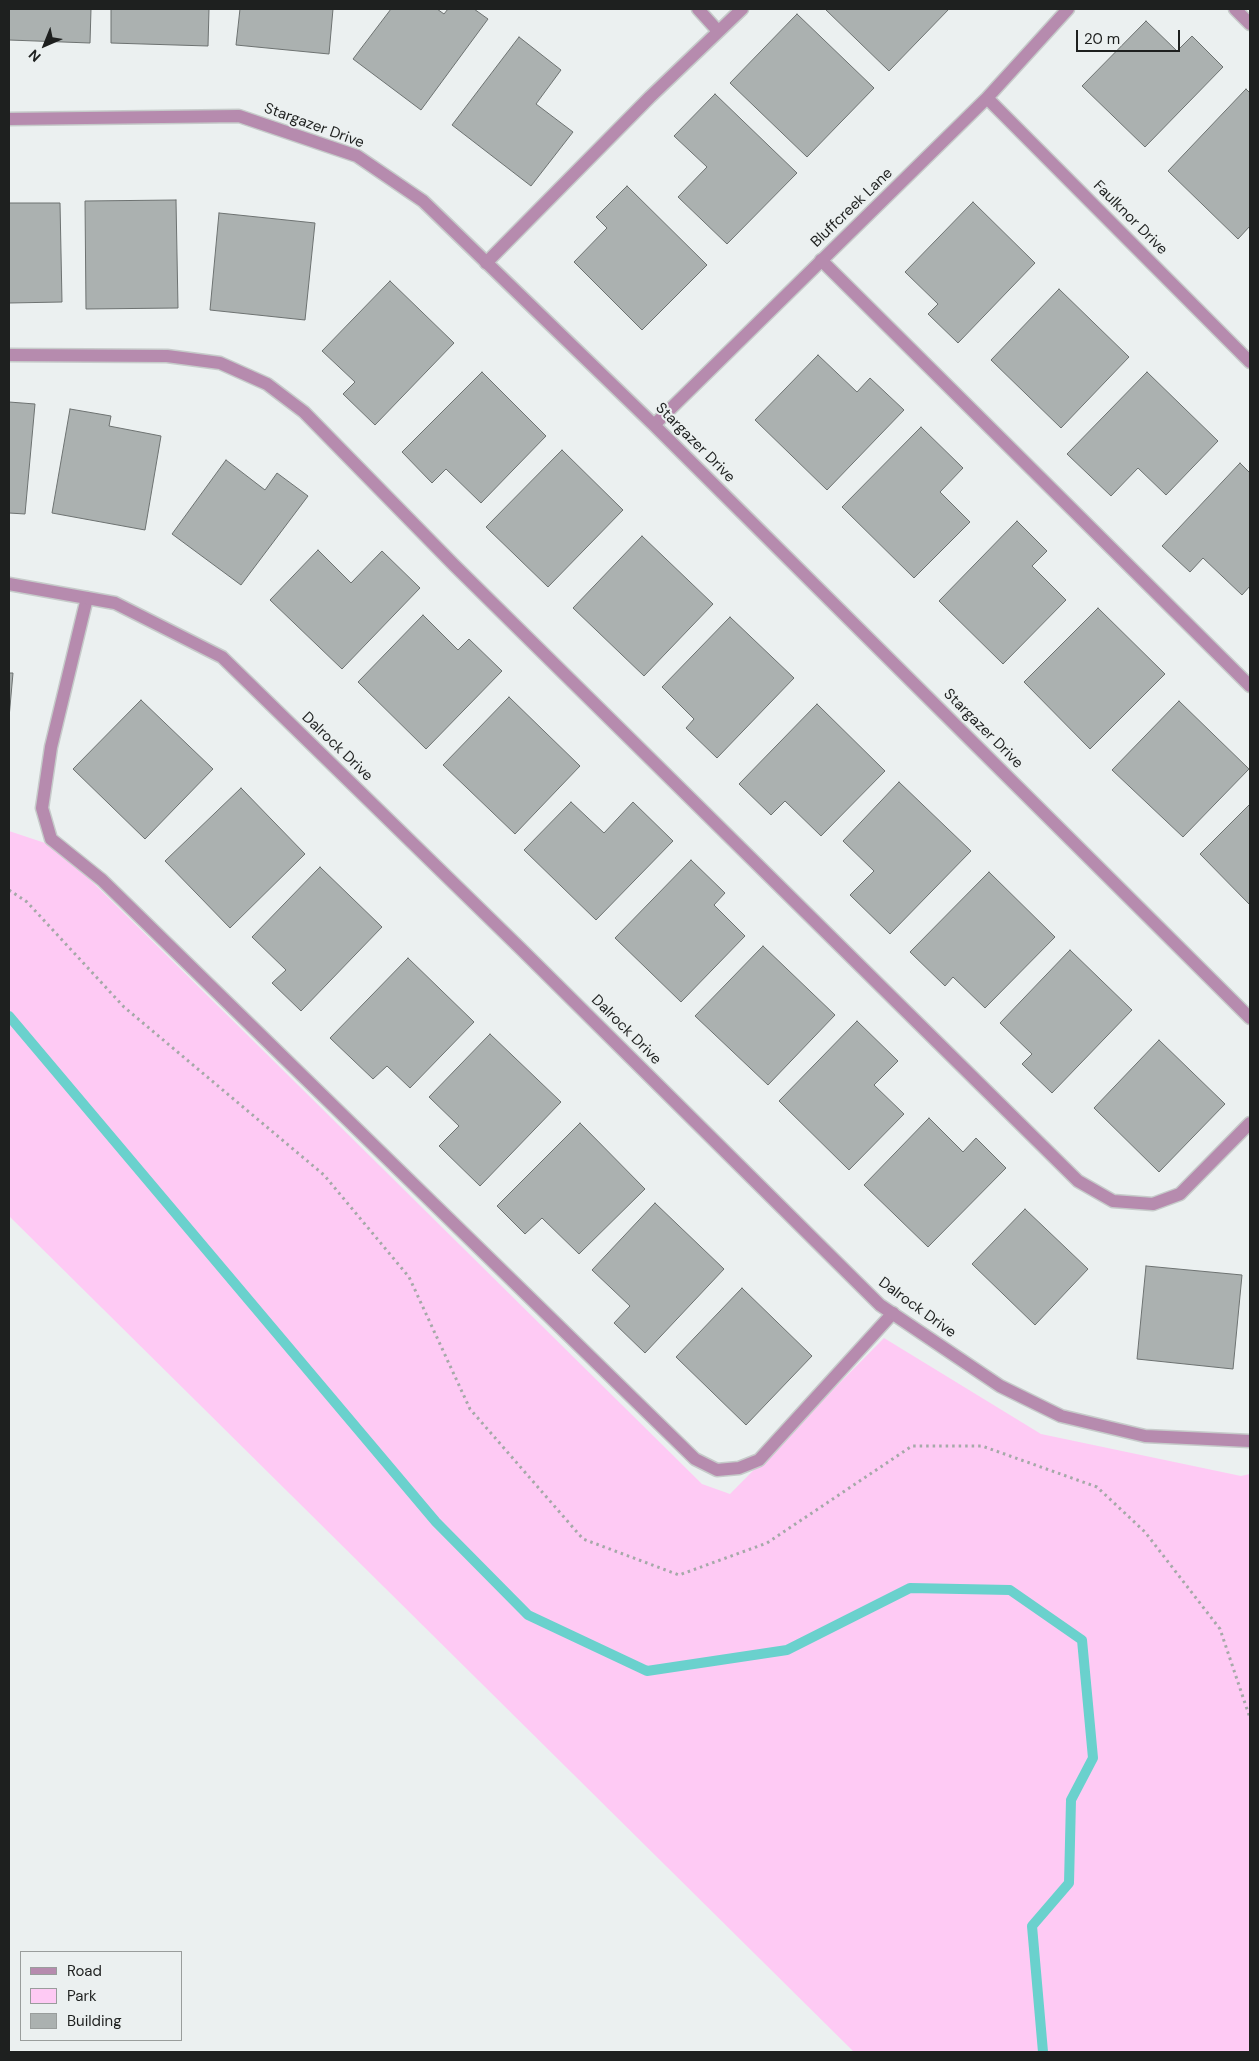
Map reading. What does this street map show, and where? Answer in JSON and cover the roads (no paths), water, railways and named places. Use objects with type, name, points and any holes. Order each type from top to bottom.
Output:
[{"type":"street","points":[[698,9],[718,31]]},
{"type":"street","points":[[486,263],[650,98],[742,9]]},
{"type":"street","name":"Bluffcreek Lane","points":[[654,425],[987,98],[1068,9]]},
{"type":"street","points":[[1235,9],[1250,24]]},
{"type":"street","name":"Faulknor Drive","points":[[987,98],[1250,362]]},
{"type":"street","name":"Stargazer Drive","points":[[9,119],[239,116],[357,156],[423,201],[654,425],[1250,1018]]},
{"type":"street","points":[[821,260],[1250,686]]},
{"type":"street","points":[[9,355],[167,356],[220,363],[268,384],[296,406],[468,579],[1078,1181],[1113,1201],[1153,1204],[1180,1194],[1250,1123]]},
{"type":"street","name":"Dalrock Drive","points":[[9,584],[115,603],[222,657],[521,949],[880,1305],[1000,1386],[1061,1416],[1145,1436],[1250,1442]]},
{"type":"street","points":[[87,598],[51,747],[42,808],[51,839],[102,880],[695,1459],[717,1470],[739,1468],[759,1460],[893,1313]]},
{"type":"waterway","points":[[9,1016],[436,1522],[528,1615],[647,1671],[787,1650],[910,1588],[1010,1590],[1082,1640],[1093,1758],[1071,1800],[1069,1883],[1032,1926],[1043,2052]]}]
